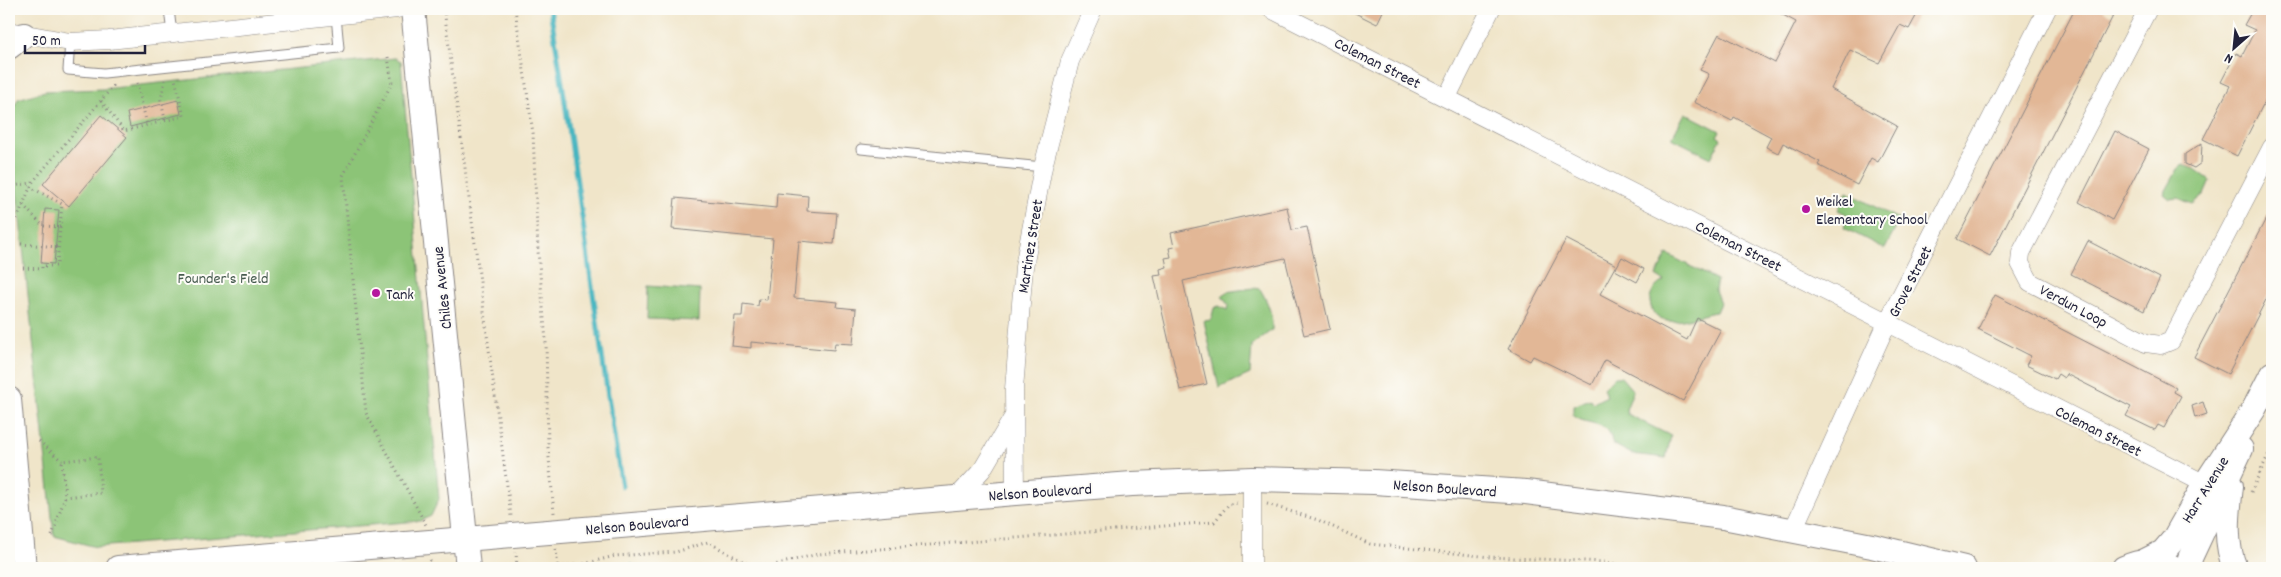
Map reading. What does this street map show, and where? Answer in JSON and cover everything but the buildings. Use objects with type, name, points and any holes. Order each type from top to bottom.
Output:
[{"type":"street","points":[[14,38],[70,42],[109,40],[397,9]]},
{"type":"street","name":"Chiles Avenue","points":[[413,9],[468,568]]},
{"type":"street","name":"Martinez Street","points":[[1015,493],[1014,417],[1020,296],[1043,166],[1070,61],[1093,9]]},
{"type":"street","name":"Coleman Street","points":[[1272,9],[2205,484]]},
{"type":"street","points":[[1446,97],[1491,9]]},
{"type":"street","name":"Grove Street","points":[[1793,530],[1888,321],[2048,9]]},
{"type":"street","name":"Verdun Loop","points":[[2148,9],[2022,253],[2020,263],[2030,282],[2146,343],[2161,346],[2172,341],[2272,146]]},
{"type":"street","name":"Harr Avenue","points":[[2135,565],[2157,556],[2168,547],[2205,484],[2254,409],[2272,374]]},
{"type":"street","points":[[9,398],[24,568]]},
{"type":"street","name":"Harr Avenue","points":[[2189,568],[2190,558],[2235,464],[2254,409]]},
{"type":"street","points":[[957,498],[982,470],[1014,417]]},
{"type":"street","points":[[2235,464],[2227,526],[2231,557],[2235,568]]},
{"type":"street","points":[[1252,479],[1252,568]]},
{"type":"street","name":"Nelson Boulevard","points":[[118,568],[1015,493],[1132,484],[1252,479],[1374,482],[1534,493],[1649,506],[1793,530],[1964,568]]},
{"type":"street","points":[[2135,565],[2159,562],[2174,568]]},
{"type":"lane","points":[[169,9],[172,34]]},
{"type":"lane","points":[[70,42],[68,70],[104,73],[162,68],[338,48],[336,16]]},
{"type":"lane","points":[[861,149],[1043,166]]},
{"type":"path","points":[[444,9],[517,568]]},
{"type":"path","points":[[515,9],[533,133],[538,251],[548,376],[548,448],[558,568]]},
{"type":"path","points":[[388,57],[392,83],[343,176],[366,413],[425,521],[428,542]]},
{"type":"path","points":[[101,101],[124,131],[184,116],[176,79]]},
{"type":"path","points":[[165,80],[161,100],[165,120]]},
{"type":"path","points":[[137,83],[147,125]]},
{"type":"path","points":[[17,219],[32,183],[114,85]]},
{"type":"path","points":[[13,186],[32,183]]},
{"type":"path","points":[[23,268],[42,270],[42,266],[57,266],[62,204],[30,187]]},
{"type":"path","points":[[23,206],[43,226],[60,227]]},
{"type":"path","points":[[20,244],[58,247]]},
{"type":"path","points":[[39,441],[62,461],[65,497],[52,536]]},
{"type":"path","points":[[2250,497],[2272,447]]},
{"type":"path","points":[[62,461],[98,457],[101,493],[65,497]]},
{"type":"path","points":[[762,568],[818,554],[1214,522],[1228,504],[1252,503],[1273,505],[1309,517],[1337,527],[1370,544],[1490,557],[1606,562],[1637,568]]},
{"type":"path","points":[[549,568],[583,564],[615,556],[676,552],[708,542],[755,568]]},
{"type":"path","points":[[513,568],[541,568]]},
{"type":"green space","name":"Founder's Field","points":[[395,58],[401,61],[439,499],[431,516],[420,521],[96,547],[54,536],[9,118],[18,99],[45,91],[103,89]]},
{"type":"green space","points":[[1685,113],[1720,131],[1717,136],[1721,139],[1711,158],[1672,138]]},
{"type":"green space","points":[[2183,165],[2195,169],[2210,180],[2204,194],[2192,204],[2178,198],[2170,199],[2164,194],[2178,169]]},
{"type":"green space","points":[[1847,192],[1900,220],[1885,249],[1844,228],[1848,215],[1838,210]]},
{"type":"green space","points":[[1667,254],[1717,280],[1715,290],[1720,303],[1716,312],[1677,321],[1660,319],[1653,313],[1650,302],[1651,295],[1656,287],[1664,281],[1656,276]]},
{"type":"green space","points":[[648,286],[700,290],[699,321],[647,319]]},
{"type":"green space","points":[[1253,288],[1260,289],[1265,299],[1271,314],[1272,330],[1252,345],[1250,374],[1219,388],[1204,321],[1211,320],[1214,308],[1219,306],[1227,310],[1228,305],[1222,296],[1226,292]]},
{"type":"green space","points":[[1614,377],[1621,377],[1633,391],[1626,410],[1627,414],[1671,436],[1666,458],[1632,454],[1613,444],[1610,433],[1605,428],[1581,420],[1573,415],[1573,406],[1590,399],[1593,403],[1607,396],[1603,388]]},
{"type":"waterway","points":[[550,9],[622,486]]},
{"type":"place","name":"Weikel Elementary School","points":[[1806,209]]},
{"type":"place","name":"Tank","points":[[376,293]]}]
